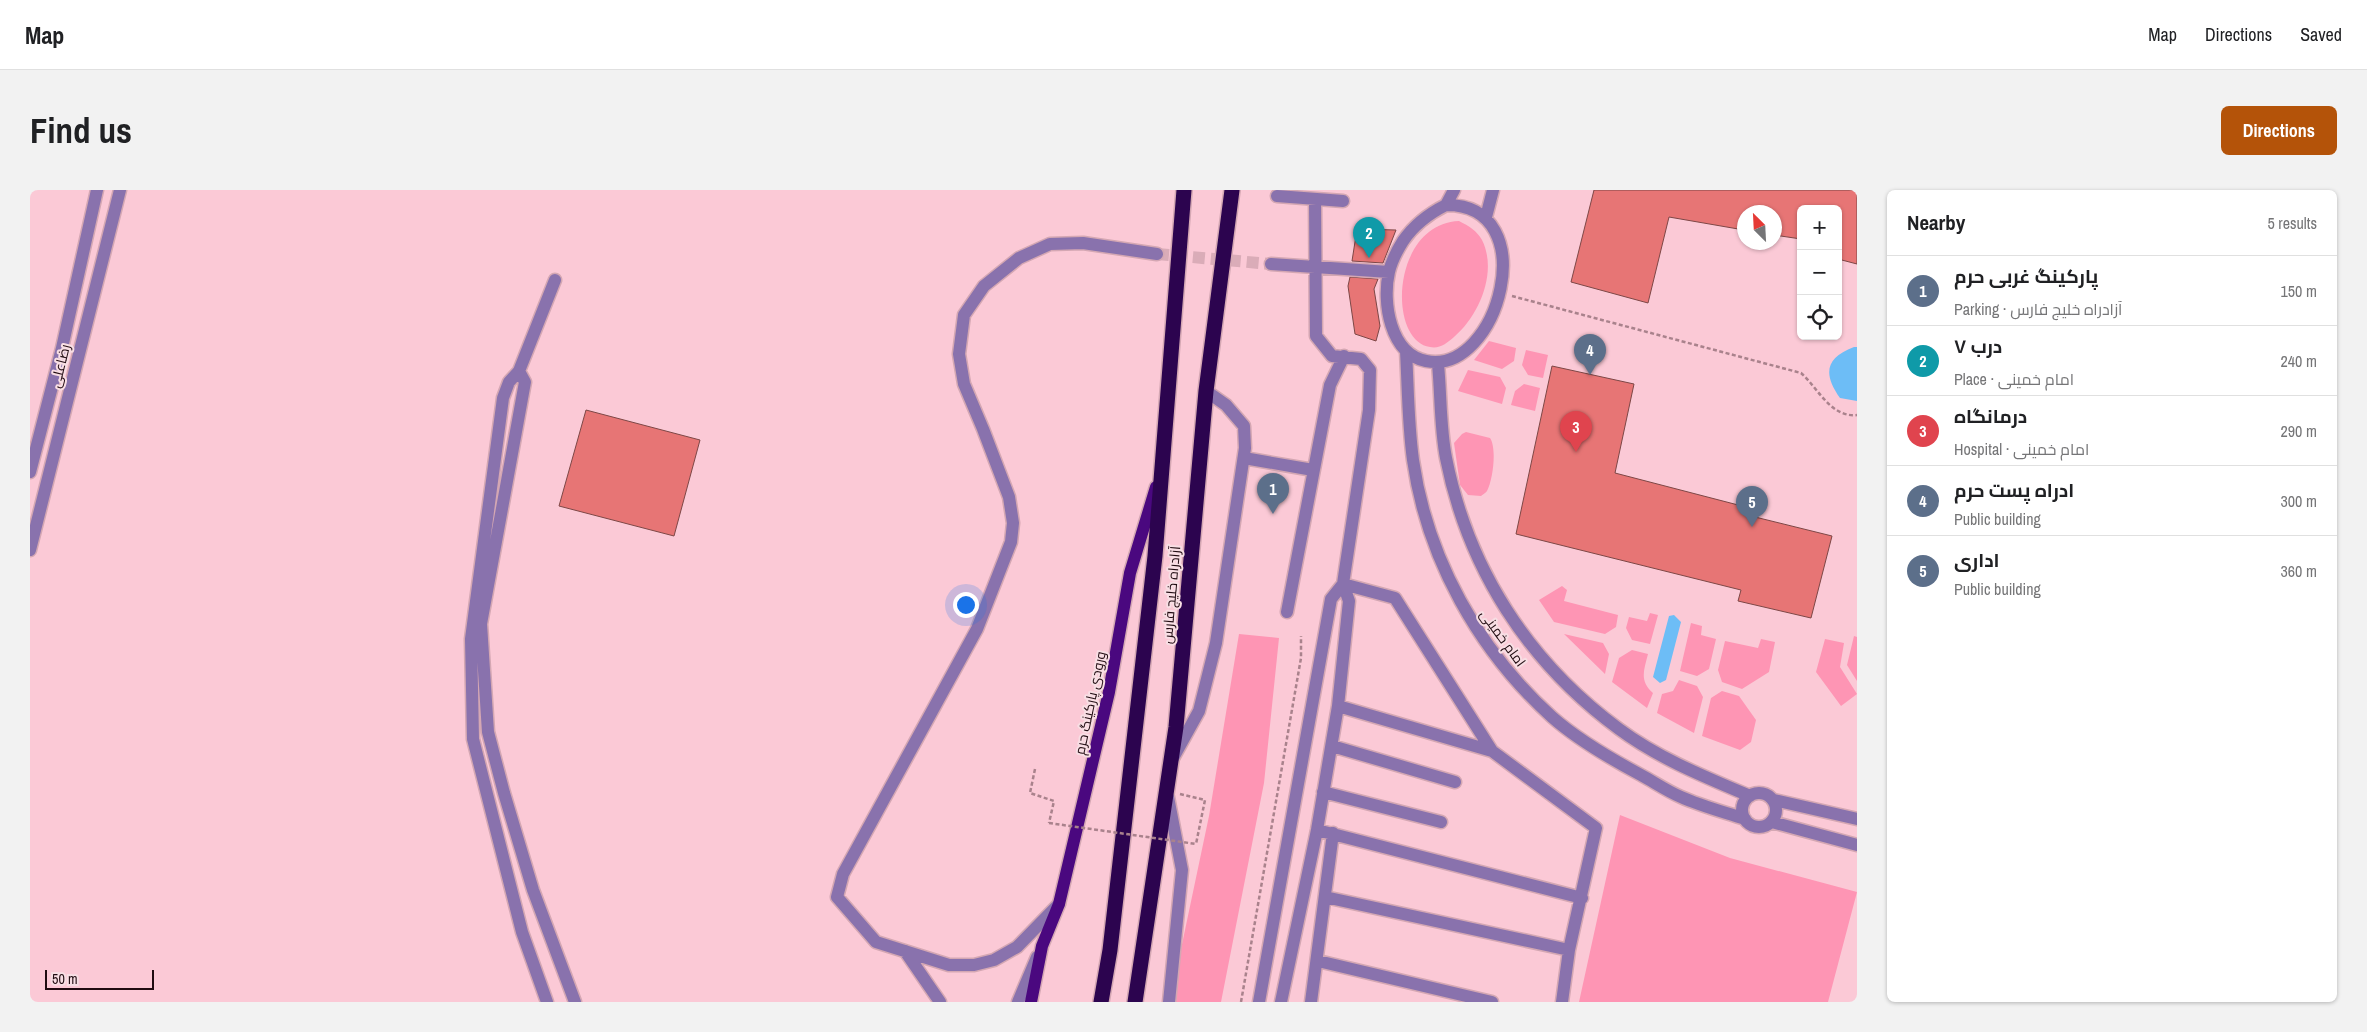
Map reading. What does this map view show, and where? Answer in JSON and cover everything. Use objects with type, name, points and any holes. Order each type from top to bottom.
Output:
[{"type":"highway","name":"آزادراه خلیج فارس","points":[[1101,1002],[1113,921],[1155,556],[1184,190]]},
{"type":"highway","name":"آزادراه خلیج فارس","points":[[1135,1002],[1176,727],[1206,391],[1232,190]]},
{"type":"main road","name":"ورودی پارکینگ حرم","points":[[1031,1002],[1042,946],[1059,904],[1109,692],[1130,573],[1163,466]]},
{"type":"street","name":"رضاعلی","points":[[30,472],[62,348],[97,190]]},
{"type":"street","name":"رضاعلی","points":[[30,550],[120,190]]},
{"type":"street","points":[[1446,205],[1454,190]]},
{"type":"street","points":[[1486,217],[1493,190]]},
{"type":"street","points":[[1277,196],[1343,201]]},
{"type":"street","points":[[1281,1002],[1317,830],[1338,706],[1349,601],[1343,584],[1369,410],[1370,370],[1361,359],[1332,356],[1316,336],[1315,200]]},
{"type":"street","points":[[1446,205],[1460,205],[1474,209],[1486,217],[1501,245],[1503,262],[1500,294],[1487,325],[1464,352],[1452,360],[1438,364],[1421,360],[1406,351],[1393,331],[1387,309],[1389,272],[1402,242],[1416,225],[1432,212],[1446,205]]},
{"type":"street","points":[[1059,904],[1017,948],[994,960],[974,965],[949,965],[876,942],[837,897],[843,874],[977,629],[1011,542],[1013,523],[1009,497],[984,429],[964,384],[959,354],[964,315],[984,286],[1019,258],[1050,244],[1083,243],[1157,254]]},
{"type":"street","points":[[1271,264],[1389,272]]},
{"type":"street","points":[[547,1002],[522,932],[473,739],[472,629],[503,398],[509,382],[520,371],[555,280]]},
{"type":"street","name":"امام خمینی","points":[[1406,351],[1413,461],[1425,514],[1448,577],[1466,613],[1490,648],[1513,678],[1553,718],[1611,759],[1681,797],[1745,819]]},
{"type":"street","points":[[1287,612],[1330,385],[1344,356]]},
{"type":"street","name":"امام خمینی","points":[[1438,364],[1445,456],[1452,485],[1461,515],[1484,571],[1514,623],[1541,658],[1570,688],[1620,730],[1698,774],[1750,796]]},
{"type":"street","points":[[520,371],[525,382],[481,624],[488,732],[533,890],[575,1002]]},
{"type":"street","points":[[1171,762],[1200,711],[1214,652],[1244,458],[1244,426],[1226,405],[1206,391]]},
{"type":"street","points":[[1244,458],[1313,470]]},
{"type":"street","points":[[1343,584],[1395,598],[1492,751]]},
{"type":"street","points":[[1259,1002],[1331,599],[1343,584]]},
{"type":"street","points":[[1338,706],[1492,751],[1596,828],[1569,950],[1562,1002]]},
{"type":"street","points":[[1332,746],[1455,782]]},
{"type":"street","points":[[1166,790],[1182,870],[1169,1002]]},
{"type":"street","points":[[1323,792],[1441,822]]},
{"type":"street","points":[[1857,819],[1774,800],[1763,793],[1750,796],[1743,804],[1745,819],[1758,827],[1772,822],[1857,844]]},
{"type":"street","points":[[1772,822],[1776,812],[1774,800]]},
{"type":"street","points":[[1317,830],[1582,898]]},
{"type":"street","points":[[1311,1002],[1318,961],[1324,897],[1333,834]]},
{"type":"street","points":[[1324,897],[1569,950]]},
{"type":"street","points":[[1018,1002],[1042,946]]},
{"type":"street","points":[[905,951],[940,1002]]},
{"type":"street","points":[[1318,961],[1492,1002]]},
{"type":"path","points":[[1500,294],[1801,373],[1814,384],[1835,410],[1849,416],[1857,415]]},
{"type":"path","points":[[1241,1002],[1301,658],[1301,636]]},
{"type":"path","points":[[1034,769],[1030,793],[1054,801],[1049,822],[1196,844],[1205,800],[1166,790]]},
{"type":"shaded area","points":[[1459,221],[1472,229],[1482,240],[1488,266],[1487,279],[1478,306],[1463,328],[1443,345],[1430,347],[1416,340],[1407,325],[1402,305],[1403,283],[1409,261],[1420,241],[1436,227]]},
{"type":"shaded area","points":[[1489,341],[1516,348],[1514,361],[1502,369],[1474,360]]},
{"type":"shaded area","points":[[1526,350],[1548,355],[1543,378],[1528,375],[1522,365]]},
{"type":"shaded area","points":[[1468,370],[1500,377],[1506,388],[1502,404],[1458,391]]},
{"type":"shaded area","points":[[1524,384],[1540,388],[1535,411],[1511,405],[1515,391]]},
{"type":"shaded area","points":[[1466,432],[1490,438],[1492,443],[1494,456],[1491,479],[1487,491],[1481,496],[1468,495],[1460,485],[1454,443]]},
{"type":"shaded area","points":[[1562,586],[1567,590],[1564,601],[1618,615],[1616,627],[1605,634],[1554,622],[1539,600]]},
{"type":"shaded area","points":[[1650,613],[1658,615],[1650,644],[1632,640],[1626,628],[1629,617],[1647,621]]},
{"type":"shaded area","points":[[1691,623],[1702,626],[1701,635],[1716,639],[1709,669],[1697,676],[1680,671]]},
{"type":"shaded area","points":[[1239,634],[1279,638],[1264,783],[1221,1002],[1172,1002],[1173,987],[1209,816]]},
{"type":"shaded area","points":[[1564,634],[1603,643],[1609,654],[1605,674]]},
{"type":"shaded area","points":[[1854,636],[1857,637],[1857,681],[1847,665]]},
{"type":"shaded area","points":[[1761,639],[1775,642],[1769,672],[1742,689],[1722,682],[1718,670],[1725,641],[1758,648]]},
{"type":"shaded area","points":[[1825,639],[1844,643],[1840,667],[1857,694],[1841,706],[1816,672]]},
{"type":"shaded area","points":[[1632,650],[1648,654],[1644,670],[1644,680],[1653,693],[1647,708],[1612,682],[1619,658]]},
{"type":"shaded area","points":[[1679,680],[1697,686],[1703,697],[1694,733],[1657,713],[1662,694],[1673,691]]},
{"type":"shaded area","points":[[1722,691],[1739,696],[1756,720],[1751,742],[1740,750],[1702,736],[1711,698]]},
{"type":"shaded area","points":[[1620,815],[1730,858],[1857,892],[1828,1002],[1579,1002]]},
{"type":"water","points":[[1857,347],[1857,401],[1840,398],[1829,374],[1832,362],[1837,356]]},
{"type":"water","points":[[1674,615],[1681,622],[1666,680],[1660,683],[1653,677],[1669,616]]},
{"type":"building","points":[[1594,190],[1857,190],[1857,264],[1842,260],[1842,205],[1797,205],[1797,238],[1782,236],[1782,205],[1737,205],[1737,229],[1669,217],[1648,303],[1571,282]]},
{"type":"building","points":[[1357,229],[1396,230],[1383,263],[1352,261]]},
{"type":"building","points":[[1350,277],[1378,279],[1374,289],[1380,326],[1376,341],[1355,334],[1348,286]]},
{"type":"building","points":[[1552,366],[1634,384],[1615,473],[1742,506],[1753,510],[1751,516],[1832,536],[1811,618],[1738,601],[1741,590],[1516,534]]},
{"type":"building","points":[[586,410],[700,440],[674,536],[559,506]]},
{"type":"tunnel","points":[[1157,254],[1271,264]]},
{"type":"place","name":"درب ۷","points":[[1369,258]]},
{"type":"place","name":"ادراه پست حرم","points":[[1590,375]]},
{"type":"place","name":"درمانگاه","points":[[1576,452]]},
{"type":"place","name":"پارکینگ غربی حرم","points":[[1273,514]]},
{"type":"place","name":"اداری","points":[[1752,527]]}]
